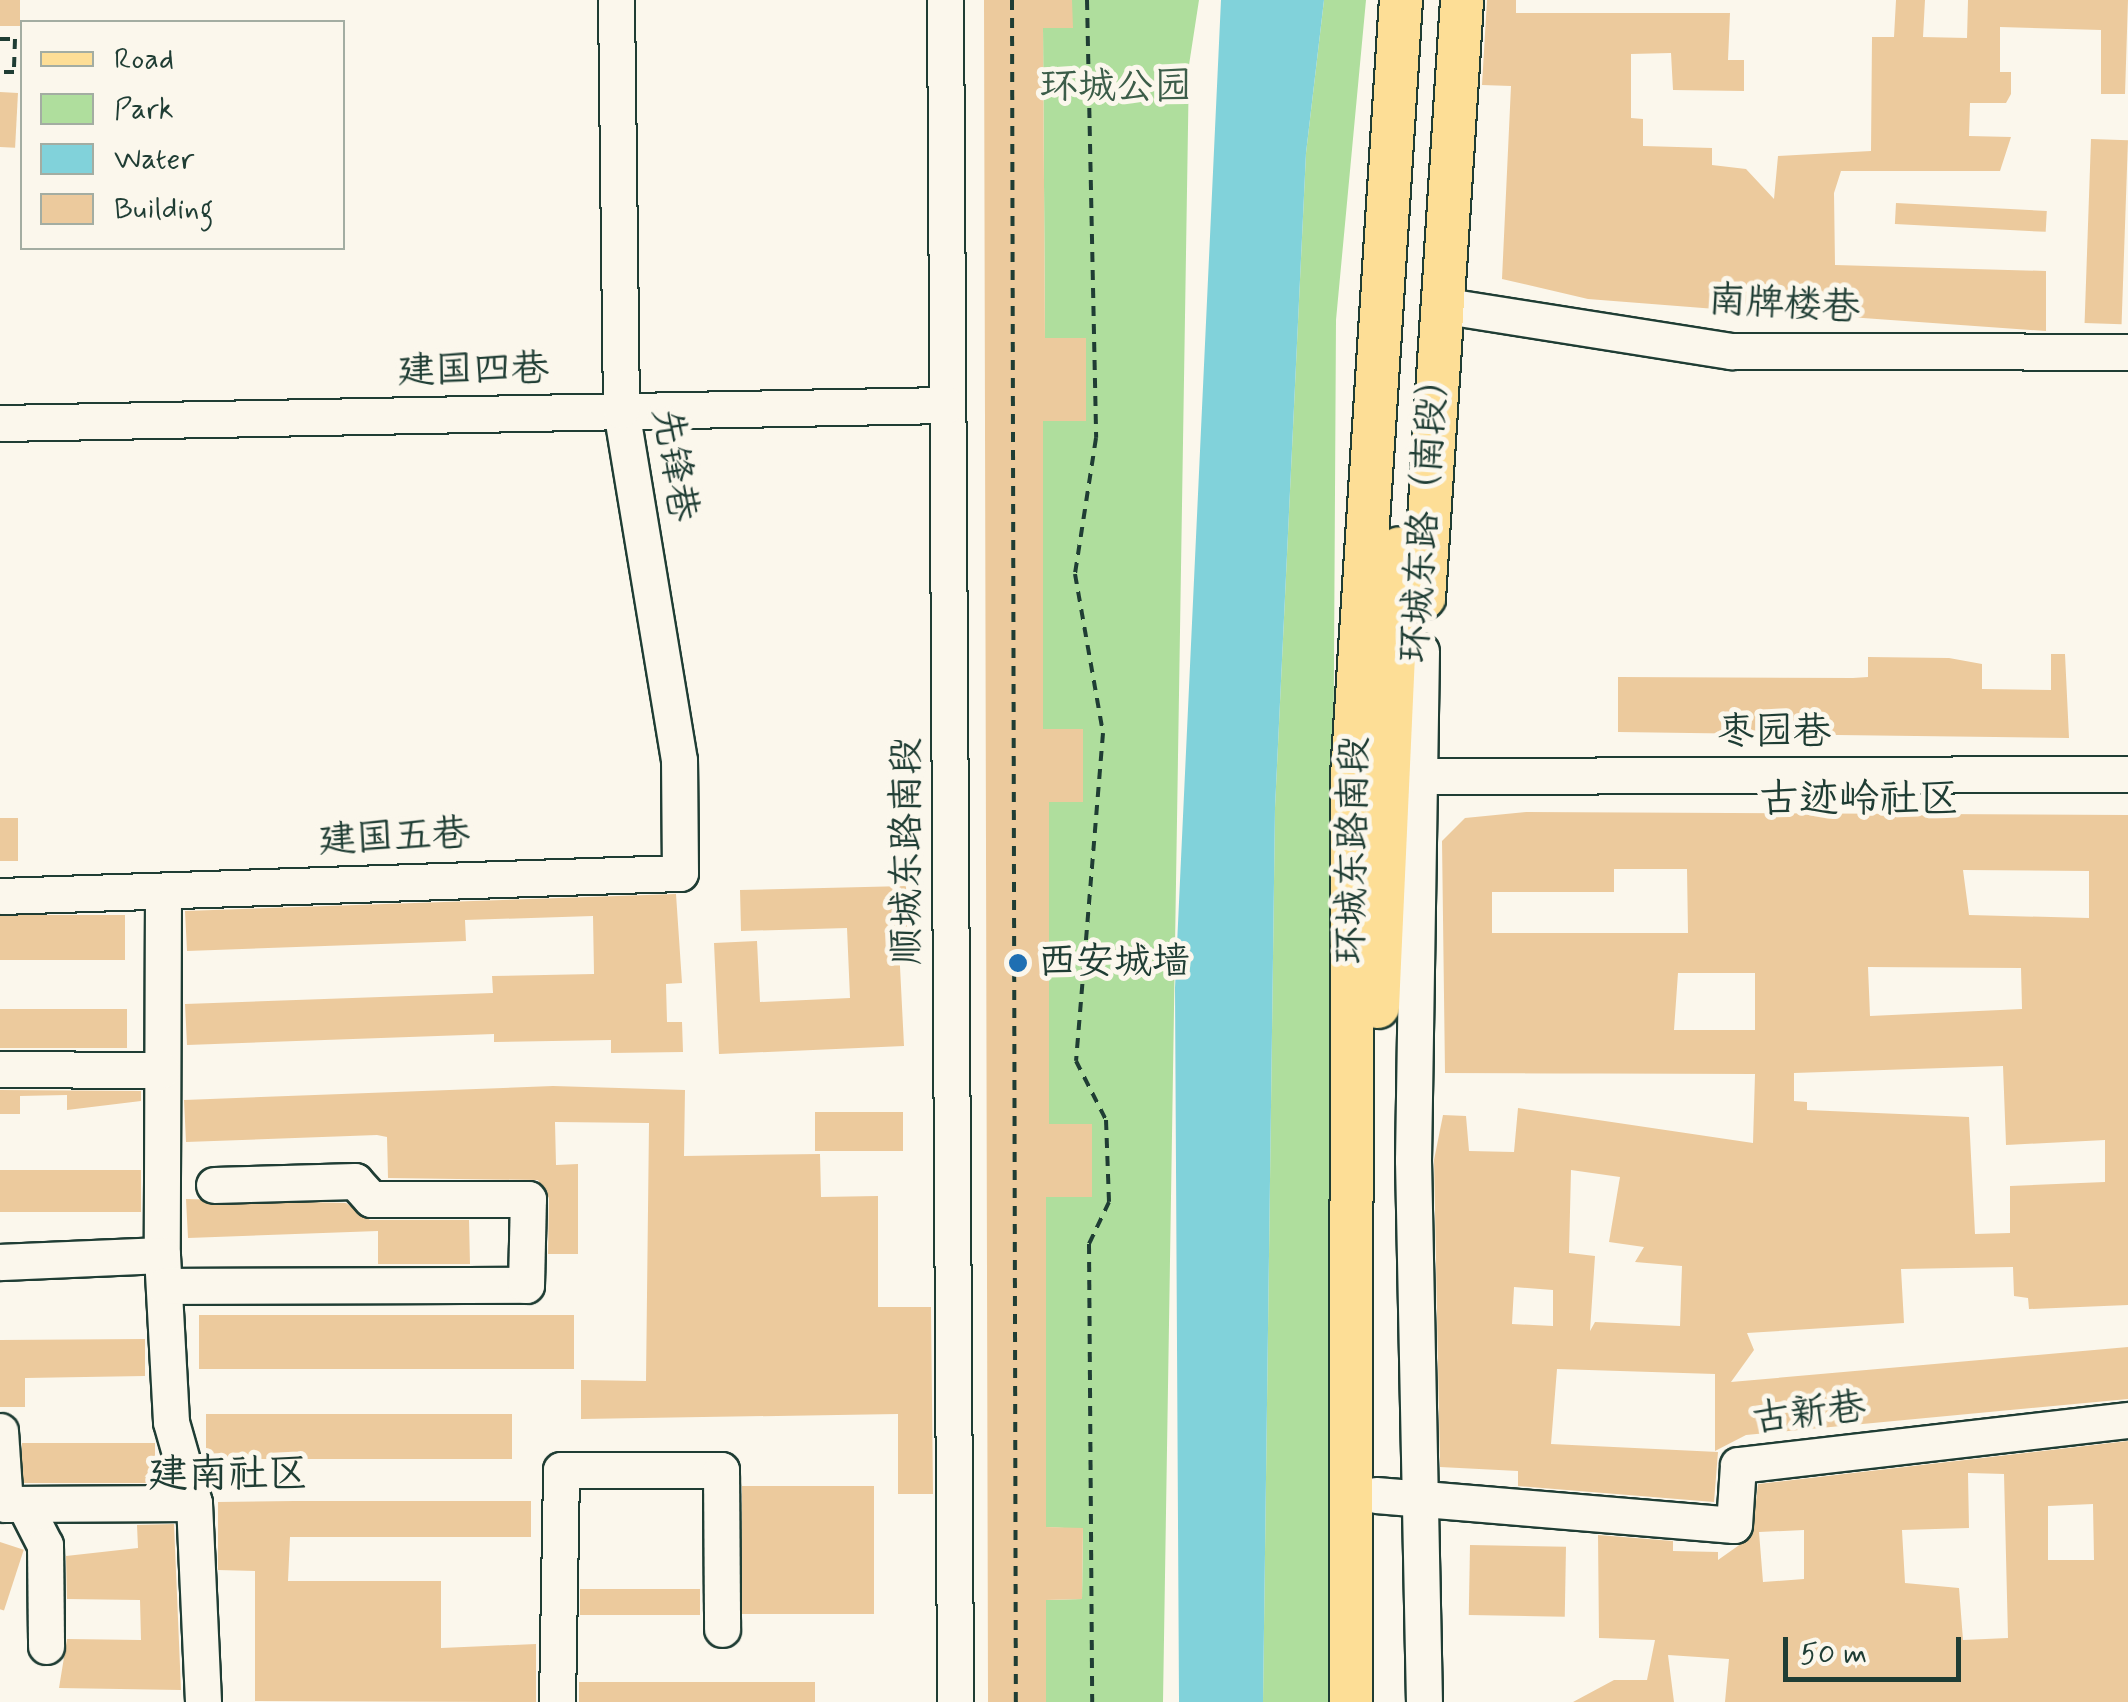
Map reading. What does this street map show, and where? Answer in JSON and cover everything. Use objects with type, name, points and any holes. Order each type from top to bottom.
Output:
[{"type":"main road","name":"环城东路（南段）","points":[[1377,0],[1356,321],[1387,775]]},
{"type":"main road","name":"环城东路南段","points":[[1380,1702],[1372,1170],[1387,775],[1402,0]]},
{"type":"main road","name":"环城东路南段","points":[[1351,1702],[1387,775],[1423,0]]},
{"type":"main road","name":"环城东路（南段）","points":[[1387,775],[1421,652],[1462,0]]},
{"type":"street","name":"先锋巷","points":[[616,0],[621,410],[679,760]]},
{"type":"street","name":"顺城东路南段","points":[[945,0],[955,1702]]},
{"type":"street","name":"南牌楼巷","points":[[1440,305],[1731,351],[2128,352]]},
{"type":"street","name":"建国四巷","points":[[0,423],[947,405]]},
{"type":"street","name":"建国五巷","points":[[0,896],[162,895],[680,872],[679,760]]},
{"type":"street","name":"枣园巷","points":[[1387,775],[2128,774]]},
{"type":"street","points":[[1387,775],[1413,1160],[1424,1702]]},
{"type":"street","points":[[162,895],[162,1271],[171,1422],[194,1503],[202,1702]]},
{"type":"street","points":[[0,1069],[162,1070]]},
{"type":"street","points":[[0,1262],[526,1285],[528,1199],[370,1199],[355,1180],[214,1185]]},
{"type":"street","name":"古新巷","points":[[1376,1495],[1734,1526],[1738,1465],[2128,1420]]},
{"type":"street","points":[[0,1431],[4,1504],[194,1503]]},
{"type":"street","points":[[557,1702],[560,1470],[721,1470],[722,1629]]},
{"type":"street","points":[[24,1504],[45,1545],[46,1646]]},
{"type":"path","points":[[1012,0],[1016,1702]]},
{"type":"path","points":[[1087,0],[1096,438],[1075,574],[1103,733],[1076,1061],[1106,1120],[1109,1202],[1089,1244],[1092,1702]]},
{"type":"path","points":[[0,39],[15,39],[14,72],[0,72]]},
{"type":"green space","name":"环城公园","points":[[1072,0],[1199,0],[1189,65],[1163,1702],[1046,1702],[1046,1600],[1082,1599],[1083,1529],[1046,1527],[1046,1197],[1092,1125],[1049,1124],[1049,802],[1083,802],[1083,729],[1043,729],[1043,421],[1086,421],[1086,339],[1045,338],[1043,28],[1072,28]]},
{"type":"green space","points":[[1324,0],[1366,0],[1336,320],[1328,1702],[1263,1702],[1275,808],[1306,153]]},
{"type":"water","points":[[1221,0],[1324,0],[1306,153],[1275,808],[1263,1702],[1179,1702],[1175,988]]},
{"type":"building","points":[[0,0],[20,0],[20,26],[0,26]]},
{"type":"building","name":"西安城墙","points":[[984,0],[1072,0],[1073,28],[1043,28],[1045,338],[1086,338],[1086,421],[1043,421],[1043,729],[1083,729],[1083,802],[1049,802],[1049,1124],[1092,1124],[1092,1197],[1046,1197],[1046,1527],[1083,1528],[1082,1599],[1046,1600],[1046,1702],[988,1702]]},
{"type":"building","points":[[1487,0],[1516,0],[1516,13],[1730,13],[1728,60],[1744,60],[1744,91],[1673,90],[1671,53],[1631,54],[1631,118],[1643,119],[1643,146],[1712,148],[1712,165],[1746,169],[1774,199],[1778,156],[1871,151],[1872,37],[1894,37],[1896,0],[1925,0],[1923,37],[1967,38],[1968,0],[2128,0],[2125,94],[2101,94],[2101,30],[2000,27],[2000,72],[2011,72],[2011,94],[2006,103],[1970,103],[1969,136],[2011,137],[2000,171],[1841,171],[1834,193],[1835,265],[2046,271],[2046,331],[1793,313],[1792,305],[1754,305],[1754,312],[1588,299],[1502,279],[1511,86],[1482,85]]},
{"type":"building","points":[[0,92],[18,93],[15,148],[0,147]]},
{"type":"building","points":[[2091,139],[2128,140],[2122,324],[2085,323]]},
{"type":"building","points":[[1896,203],[2047,211],[2046,232],[1895,224]]},
{"type":"building","points":[[2051,654],[2065,654],[2069,738],[1618,732],[1618,677],[1853,678],[1868,677],[1868,657],[1949,658],[1982,664],[1982,689],[2051,690]]},
{"type":"building","points":[[1526,812],[2128,815],[2128,1305],[2029,1309],[2028,1298],[2014,1296],[2013,1267],[1901,1269],[1904,1323],[1747,1333],[1754,1350],[1731,1382],[2128,1347],[2128,1399],[1746,1435],[1715,1451],[1715,1374],[1557,1369],[1551,1444],[1718,1452],[1714,1502],[1518,1486],[1518,1471],[1440,1467],[1434,1160],[1443,1115],[1466,1116],[1469,1151],[1514,1152],[1518,1108],[1753,1143],[1755,1074],[1445,1073],[1442,841],[1465,818]],"holes":[[[1614,869],[1687,869],[1688,933],[1492,933],[1492,892],[1614,892]],[[1963,870],[2089,871],[2089,918],[1969,915]],[[1868,967],[2021,968],[2022,1009],[1870,1016]],[[1678,973],[1755,973],[1755,1030],[1674,1030]],[[2003,1066],[2006,1145],[2105,1140],[2105,1182],[2010,1186],[2010,1233],[1975,1234],[1969,1117],[1807,1110],[1807,1102],[1794,1101],[1794,1073]],[[1571,1170],[1620,1177],[1609,1242],[1644,1247],[1635,1262],[1682,1266],[1680,1326],[1595,1322],[1590,1331],[1595,1256],[1569,1253]],[[1514,1287],[1553,1290],[1553,1326],[1512,1324]]]},
{"type":"building","points":[[0,818],[18,818],[18,861],[0,861]]},
{"type":"building","points":[[906,886],[907,927],[898,927],[904,1046],[719,1054],[714,943],[757,941],[760,1002],[850,998],[847,928],[741,931],[740,890]]},
{"type":"building","points":[[676,894],[682,983],[666,984],[667,1022],[682,1022],[683,1052],[611,1053],[611,1040],[494,1042],[494,1034],[187,1045],[185,1004],[493,993],[492,976],[594,974],[593,916],[465,920],[466,941],[187,951],[185,911]]},
{"type":"building","points":[[0,915],[125,915],[125,960],[0,960]]},
{"type":"building","points":[[0,1009],[127,1009],[127,1048],[0,1048]]},
{"type":"building","points":[[553,1086],[685,1090],[684,1156],[820,1154],[821,1197],[878,1196],[878,1307],[931,1307],[933,1494],[898,1494],[898,1414],[581,1419],[581,1380],[646,1381],[649,1123],[555,1122],[556,1165],[578,1164],[578,1254],[548,1254],[549,1198],[538,1180],[388,1178],[387,1137],[377,1135],[186,1142],[184,1100]]},
{"type":"building","points":[[0,1090],[141,1091],[141,1101],[67,1110],[67,1095],[20,1096],[20,1114],[0,1114]]},
{"type":"building","points":[[815,1112],[903,1112],[903,1151],[815,1151]]},
{"type":"building","points":[[0,1170],[141,1170],[141,1212],[0,1212]]},
{"type":"building","points":[[186,1199],[346,1203],[370,1220],[469,1220],[470,1264],[378,1264],[378,1231],[188,1238]]},
{"type":"building","points":[[199,1315],[574,1315],[574,1369],[199,1369]]},
{"type":"building","points":[[145,1339],[145,1376],[25,1378],[25,1407],[0,1407],[0,1340]]},
{"type":"building","points":[[206,1414],[512,1414],[512,1459],[206,1459]]},
{"type":"building","points":[[2128,1441],[2128,1702],[1725,1702],[1729,1659],[1668,1655],[1674,1702],[1573,1702],[1614,1680],[1647,1680],[1655,1640],[1599,1638],[1598,1535],[1673,1541],[1673,1551],[1718,1552],[1718,1560],[1752,1536],[1758,1484]],"holes":[[[1968,1473],[2004,1474],[2008,1638],[1963,1640],[1959,1588],[1905,1583],[1902,1530],[1969,1528]],[[2093,1504],[2094,1560],[2048,1560],[2048,1506]],[[1804,1530],[1804,1579],[1763,1582],[1759,1532]]]},
{"type":"building","points":[[22,1443],[155,1443],[155,1483],[22,1483]]},
{"type":"building","points":[[742,1486],[874,1486],[874,1614],[742,1614]]},
{"type":"building","points":[[531,1501],[531,1537],[290,1537],[288,1581],[441,1581],[441,1648],[536,1644],[536,1702],[255,1701],[255,1571],[218,1570],[218,1502]]},
{"type":"building","points":[[174,1524],[181,1690],[59,1688],[67,1639],[141,1640],[140,1600],[67,1599],[66,1556],[138,1548],[137,1525]]},
{"type":"building","points":[[0,1542],[24,1550],[4,1611],[0,1609]]},
{"type":"building","points":[[1470,1545],[1566,1547],[1565,1617],[1469,1615]]},
{"type":"building","points":[[580,1589],[700,1589],[700,1615],[580,1615]]},
{"type":"building","points":[[579,1682],[815,1682],[815,1702],[579,1702]]},
{"type":"place","name":"西安城墙","points":[[1018,963]]},
{"type":"district","name":"古迹岭社区","points":[[1859,800]]},
{"type":"district","name":"建南社区","points":[[228,1475]]}]
